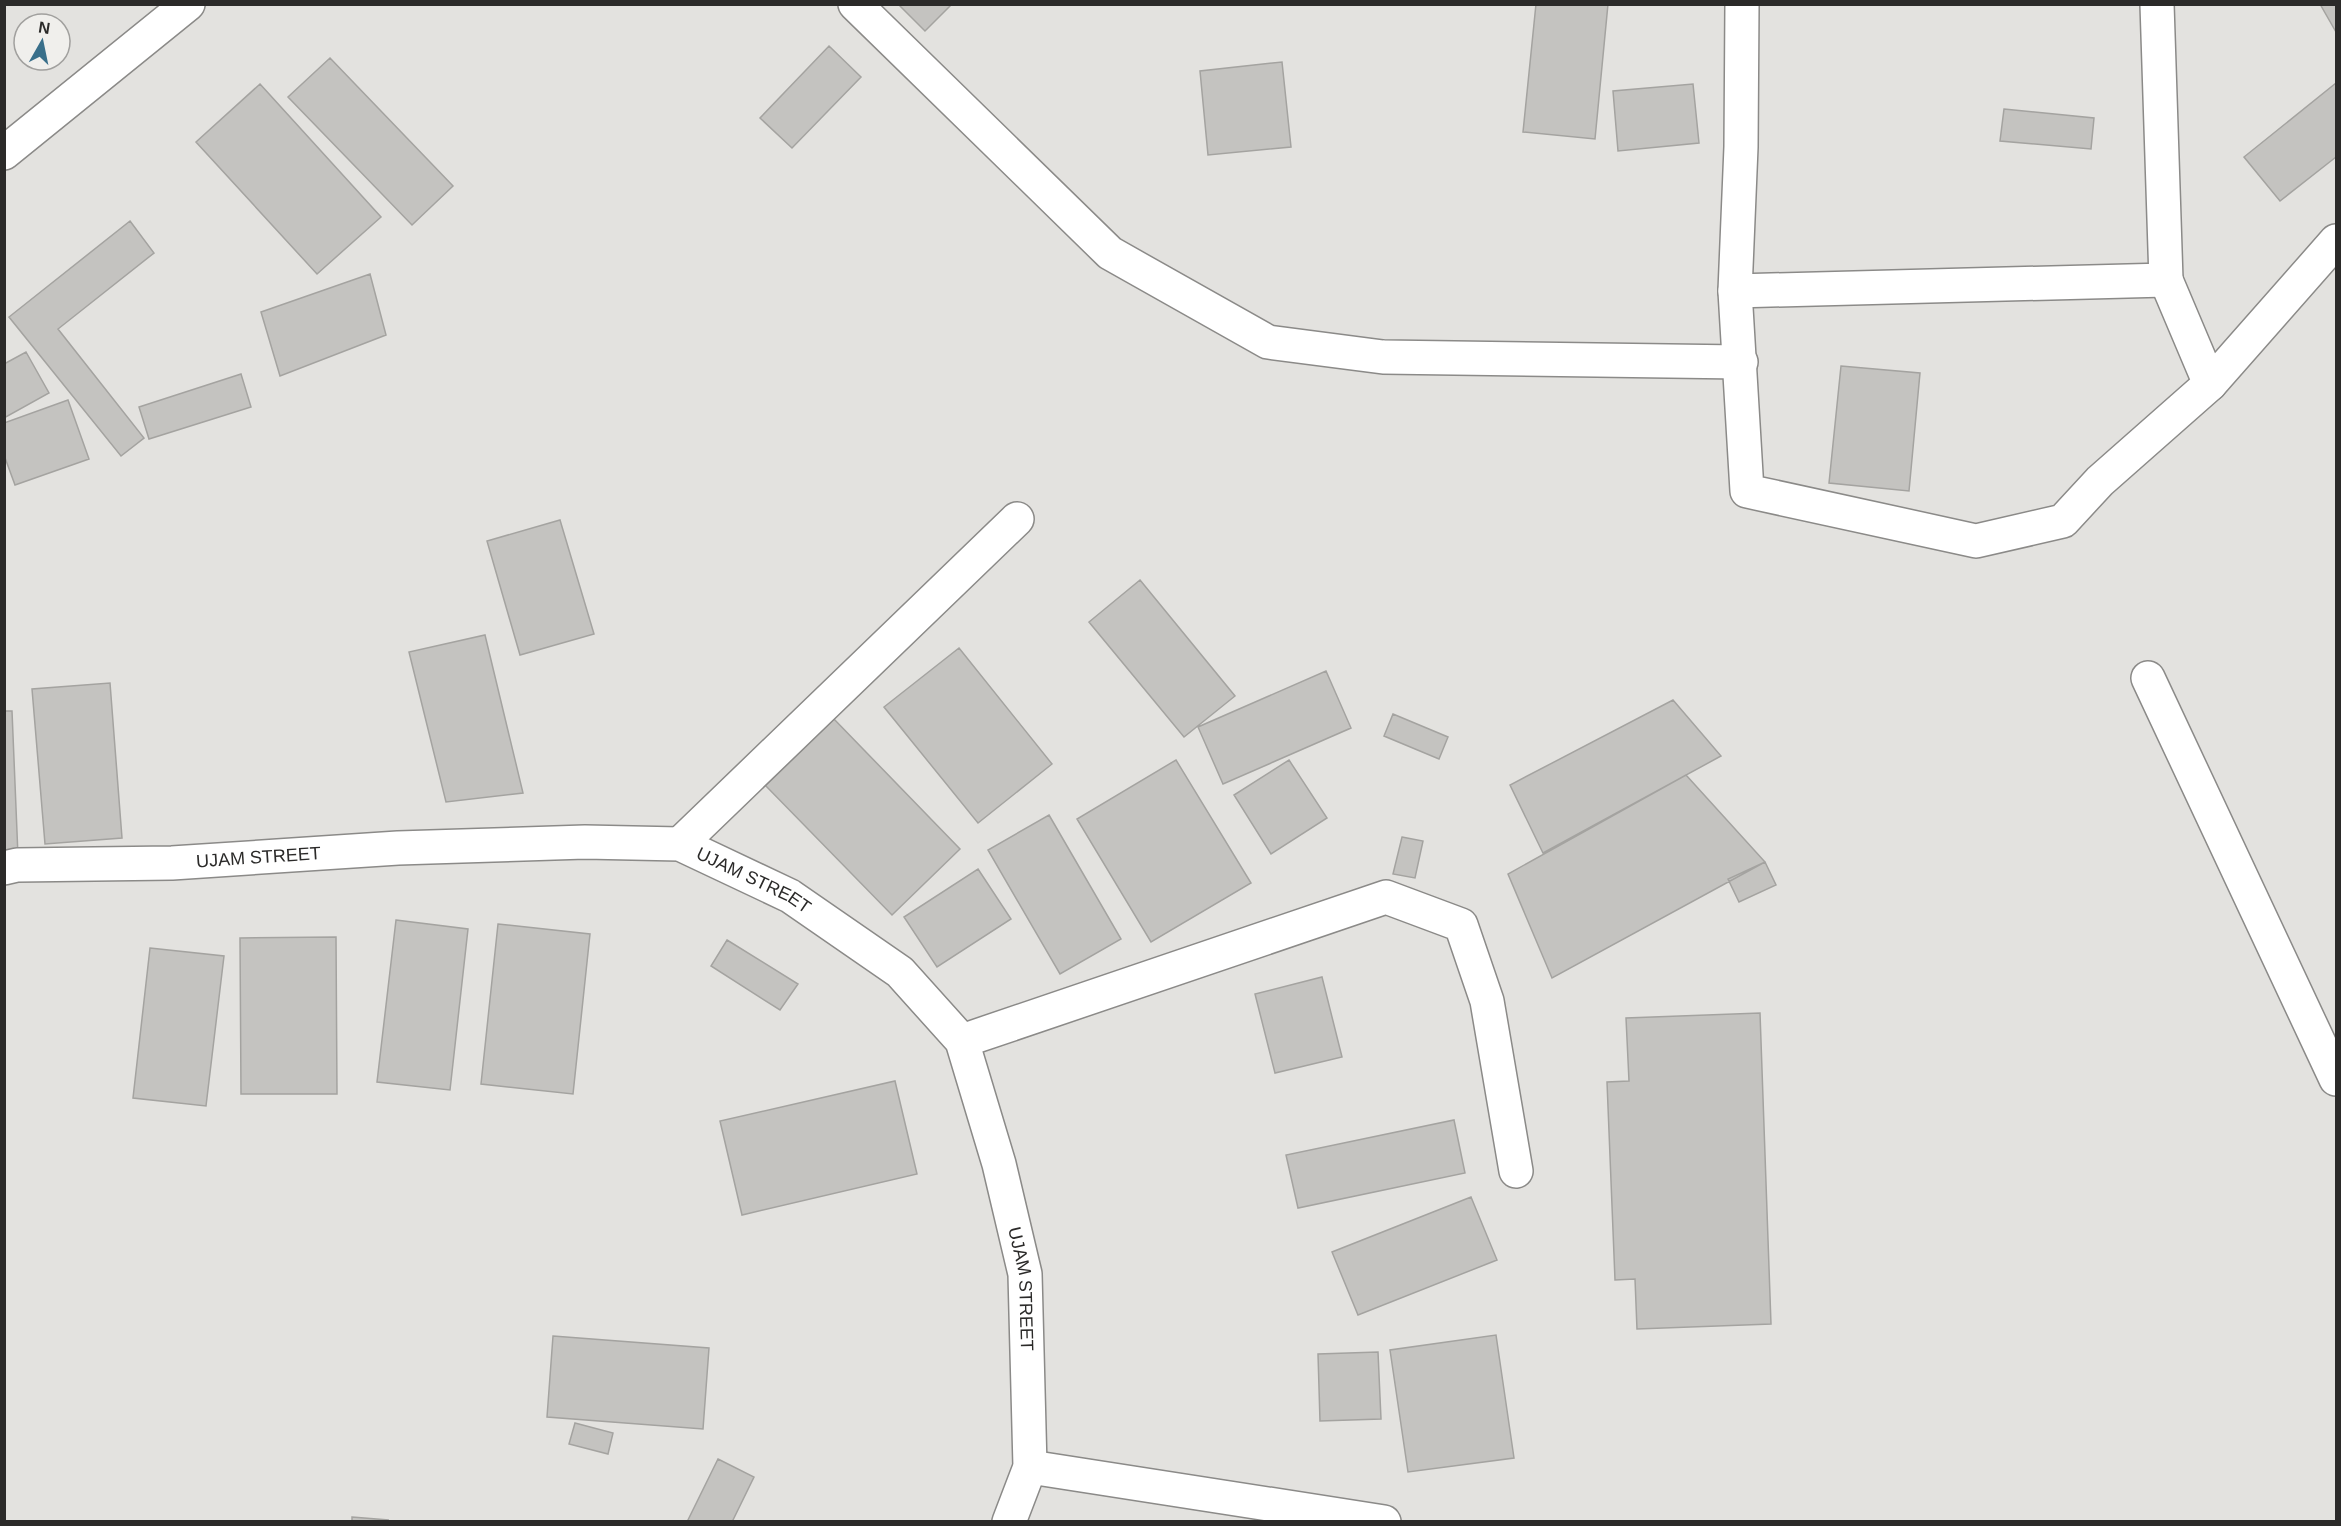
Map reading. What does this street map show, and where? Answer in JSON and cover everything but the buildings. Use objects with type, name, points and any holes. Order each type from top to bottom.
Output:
[{"type":"street","points":[[4,153],[188,4]]},
{"type":"street","points":[[855,4],[1110,253],[1269,342],[1383,357],[1741,362]]},
{"type":"street","points":[[1742,4],[1741,147],[1735,291],[1747,491],[1976,541],[2063,521],[2100,481],[2210,384],[2337,241]]},
{"type":"street","points":[[2157,4],[2166,280],[2210,384]]},
{"type":"street","points":[[1735,291],[2166,280]]},
{"type":"street","points":[[680,844],[1017,519]]},
{"type":"street","points":[[2148,678],[2337,1080]]},
{"type":"street","name":"UJAM STREET","points":[[4,868],[17,865],[172,862],[410,848],[585,842],[680,844],[790,896],[900,972],[962,1041],[999,1164],[1025,1274],[1030,1467],[1009,1521]]},
{"type":"street","points":[[962,1041],[1386,897],[1461,925],[1487,1001],[1516,1171]]},
{"type":"street","points":[[1030,1467],[1384,1521]]}]
